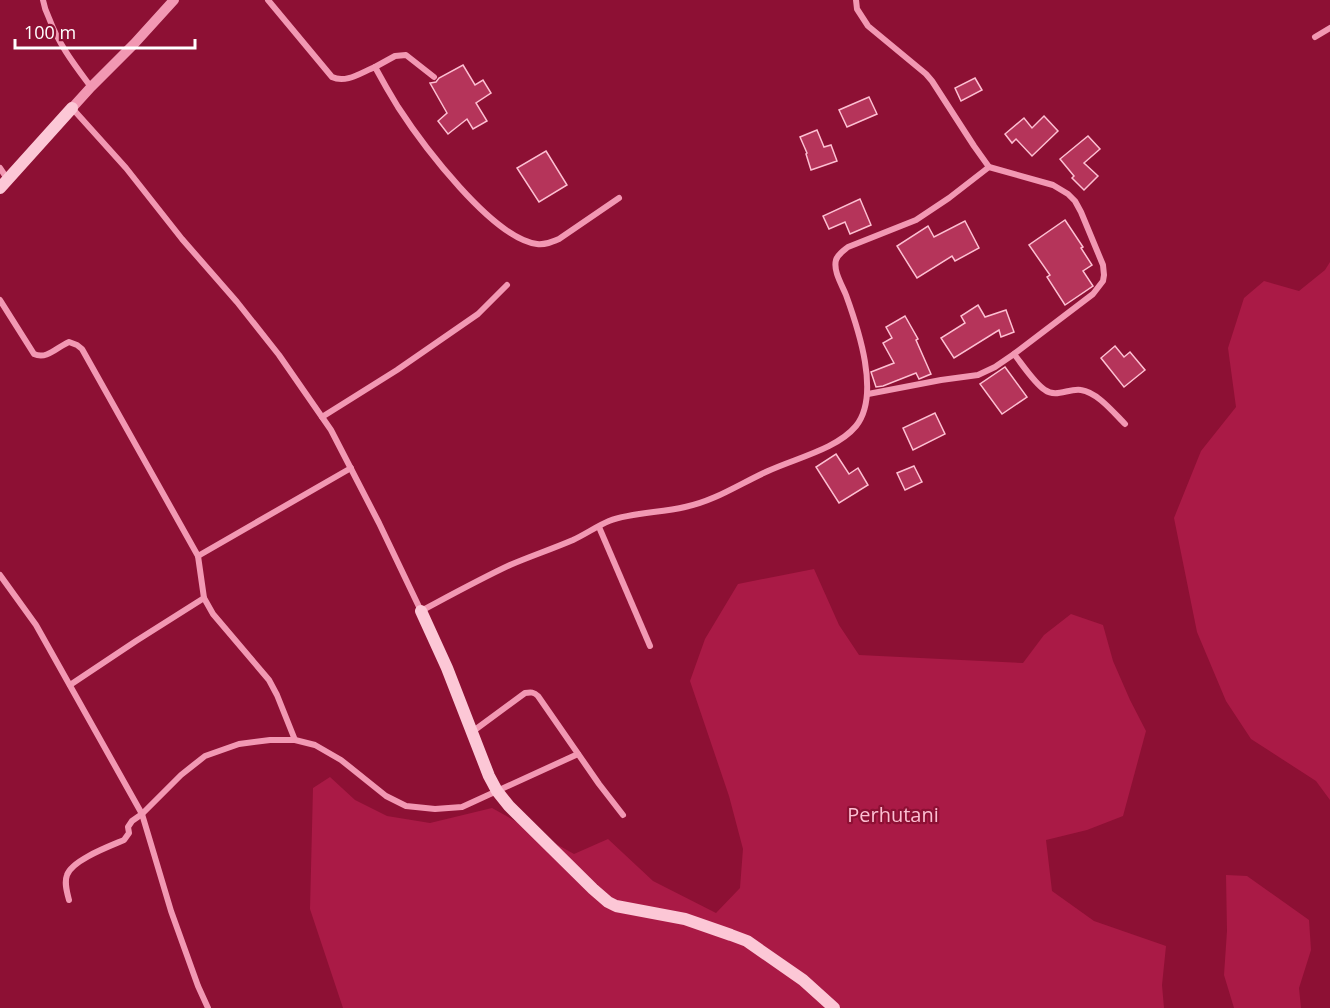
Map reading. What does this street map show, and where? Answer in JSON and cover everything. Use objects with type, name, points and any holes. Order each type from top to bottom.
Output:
[{"type":"main road","points":[[4,184],[72,108]]},
{"type":"main road","points":[[421,611],[447,668],[489,776],[496,791],[508,806],[608,902],[616,906],[685,919],[747,941],[802,980],[834,1008]]},
{"type":"street","points":[[43,0],[53,30],[64,51],[91,87]]},
{"type":"street","points":[[174,0],[72,108],[126,168],[279,355],[331,430],[421,611],[502,569],[560,546],[609,521],[684,508],[702,502],[834,443],[850,432],[865,411],[868,394],[864,353],[836,268],[836,260],[848,247],[916,220],[989,167]]},
{"type":"street","points":[[268,0],[333,77],[339,80],[345,80],[375,67],[394,56],[406,56],[434,77]]},
{"type":"street","points":[[856,0],[857,9],[868,26],[932,81],[989,167],[1053,186],[1076,201],[1103,265],[1104,274],[1103,281],[1093,294],[995,368],[978,375],[868,394]]},
{"type":"street","points":[[1316,37],[1330,28]]},
{"type":"street","points":[[375,67],[398,106],[433,156],[478,206],[518,238],[536,244],[552,242],[619,198]]},
{"type":"street","points":[[0,168],[4,184]]},
{"type":"street","points":[[322,417],[397,370],[478,314],[507,285]]},
{"type":"street","points":[[0,300],[34,354],[39,357],[69,342],[82,349],[198,556],[204,598],[213,614],[269,680],[295,740]]},
{"type":"street","points":[[1014,354],[1045,390],[1054,394],[1076,390],[1093,394],[1125,424]]},
{"type":"street","points":[[198,556],[351,468]]},
{"type":"street","points":[[599,527],[650,646]]},
{"type":"street","points":[[0,575],[36,625],[142,814],[186,956],[208,1008]]},
{"type":"street","points":[[70,685],[204,598]]},
{"type":"street","points":[[471,732],[525,693],[530,692],[538,696],[599,784],[623,814]]},
{"type":"street","points":[[69,900],[66,878],[71,868],[78,862],[124,840],[129,833],[129,824],[181,775],[205,756],[239,744],[295,740],[315,745],[341,760],[386,796],[406,806],[435,809],[462,807],[578,754]]},
{"type":"green space","points":[[1330,262],[1330,800],[1316,781],[1251,739],[1226,701],[1197,632],[1174,518],[1201,451],[1236,407],[1228,348],[1244,298],[1264,281],[1299,291],[1325,270]]},
{"type":"green space","name":"Perhutani","points":[[814,569],[839,625],[859,655],[1023,663],[1044,635],[1071,614],[1103,625],[1113,661],[1146,731],[1123,816],[1087,830],[1046,840],[1052,891],[1094,921],[1166,946],[1162,985],[1164,1008],[343,1008],[310,909],[313,788],[330,777],[355,800],[387,816],[430,823],[492,808],[574,854],[608,839],[653,881],[716,913],[740,888],[743,849],[729,796],[690,681],[705,639],[738,584]]},
{"type":"green space","points":[[1226,875],[1247,876],[1309,920],[1311,950],[1299,988],[1301,1008],[1234,1008],[1224,975],[1227,931]]},
{"type":"building","points":[[463,65],[475,85],[483,80],[491,93],[476,103],[487,121],[473,129],[467,119],[448,134],[438,121],[447,113],[430,83],[436,82]]},
{"type":"building","points":[[975,78],[982,90],[961,101],[955,88]]},
{"type":"building","points":[[869,97],[877,114],[847,127],[839,110]]},
{"type":"building","points":[[1044,116],[1058,131],[1032,156],[1016,139],[1012,143],[1005,134],[1024,118],[1032,128]]},
{"type":"building","points":[[817,130],[824,147],[831,145],[837,161],[811,170],[800,137]]},
{"type":"building","points":[[1088,136],[1100,149],[1084,163],[1098,176],[1084,190],[1072,178],[1074,176],[1060,159]]},
{"type":"building","points":[[546,151],[567,185],[539,202],[517,168]]},
{"type":"building","points":[[860,199],[871,225],[850,234],[845,222],[829,229],[823,216]]},
{"type":"building","points":[[1065,220],[1092,265],[1083,271],[1093,286],[1065,305],[1047,277],[1050,275],[1029,245]]},
{"type":"building","points":[[965,221],[979,248],[955,261],[952,256],[917,278],[897,246],[928,226],[934,237]]},
{"type":"building","points":[[978,305],[985,317],[1006,310],[1014,332],[1001,337],[999,330],[954,358],[941,338],[965,323],[961,316]]},
{"type":"building","points":[[905,316],[918,339],[916,340],[931,374],[919,379],[916,373],[876,387],[871,372],[894,363],[883,343],[892,338],[886,327]]},
{"type":"building","points":[[1115,346],[1124,357],[1130,352],[1145,370],[1124,387],[1101,358]]},
{"type":"building","points":[[1005,367],[1027,397],[1002,414],[980,384]]},
{"type":"building","points":[[935,413],[945,434],[913,450],[903,428]]},
{"type":"building","points":[[836,454],[849,474],[858,468],[868,485],[839,503],[816,467]]},
{"type":"building","points":[[914,466],[922,482],[905,490],[897,473]]}]
